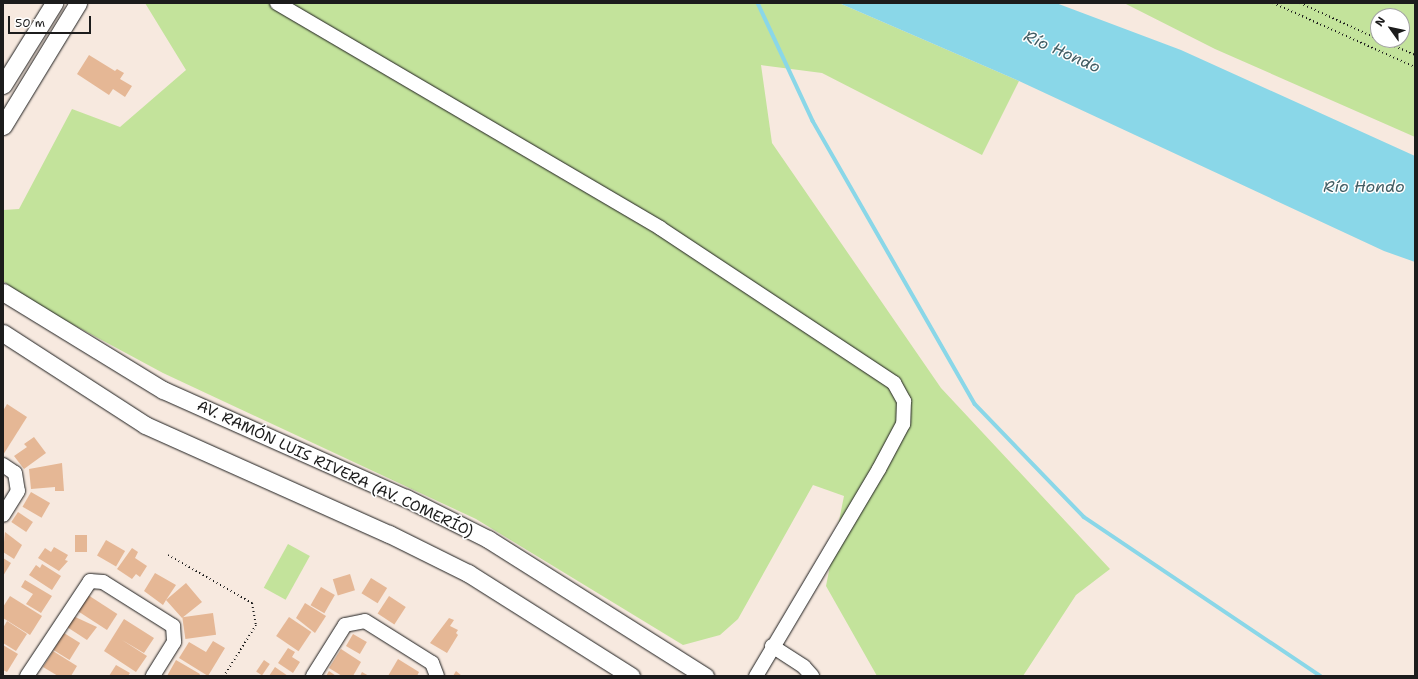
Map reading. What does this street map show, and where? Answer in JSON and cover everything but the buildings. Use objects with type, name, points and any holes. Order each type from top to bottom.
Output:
[{"type":"main road","points":[[3,85],[54,3]]},
{"type":"main road","points":[[3,126],[78,3]]},
{"type":"main road","name":"AV. RAMÓN LUIS RIVERA (AV. COMERÍO)","points":[[3,292],[163,390],[406,498],[488,539],[705,676]]},
{"type":"main road","points":[[3,333],[145,425],[389,534],[468,573],[631,676]]},
{"type":"street","points":[[277,3],[660,228],[894,383],[904,402],[904,424],[880,469],[772,646],[756,676]]},
{"type":"street","points":[[3,465],[15,473],[18,491],[3,515]]},
{"type":"street","points":[[27,676],[90,581],[103,582],[173,626],[174,642],[154,676]]},
{"type":"street","points":[[313,676],[345,625],[365,621],[432,663],[437,676]]},
{"type":"street","points":[[772,646],[804,667],[812,676]]},
{"type":"path","points":[[1273,3],[1415,67]]},
{"type":"path","points":[[1300,3],[1370,35]]},
{"type":"path","points":[[1399,48],[1415,55]]},
{"type":"path","points":[[168,554],[252,603],[256,625],[224,676]]},
{"type":"green space","points":[[145,3],[839,3],[1019,81],[982,155],[822,73],[761,65],[772,143],[941,388],[1110,569],[1076,595],[1023,676],[877,676],[826,586],[844,496],[813,485],[738,619],[720,635],[683,645],[476,519],[163,373],[31,302],[3,281],[3,210],[19,209],[72,109],[120,127],[186,70]]},
{"type":"green space","points":[[1124,3],[1415,3],[1415,137],[1215,49]]},
{"type":"green space","points":[[288,544],[310,556],[286,600],[264,588]]},
{"type":"water","name":"Río Hondo","points":[[839,3],[1056,3],[1181,50],[1415,156],[1415,262],[1384,251],[1019,81]]},
{"type":"waterway","points":[[758,3],[813,121],[975,404],[1084,517],[1321,676]]}]
